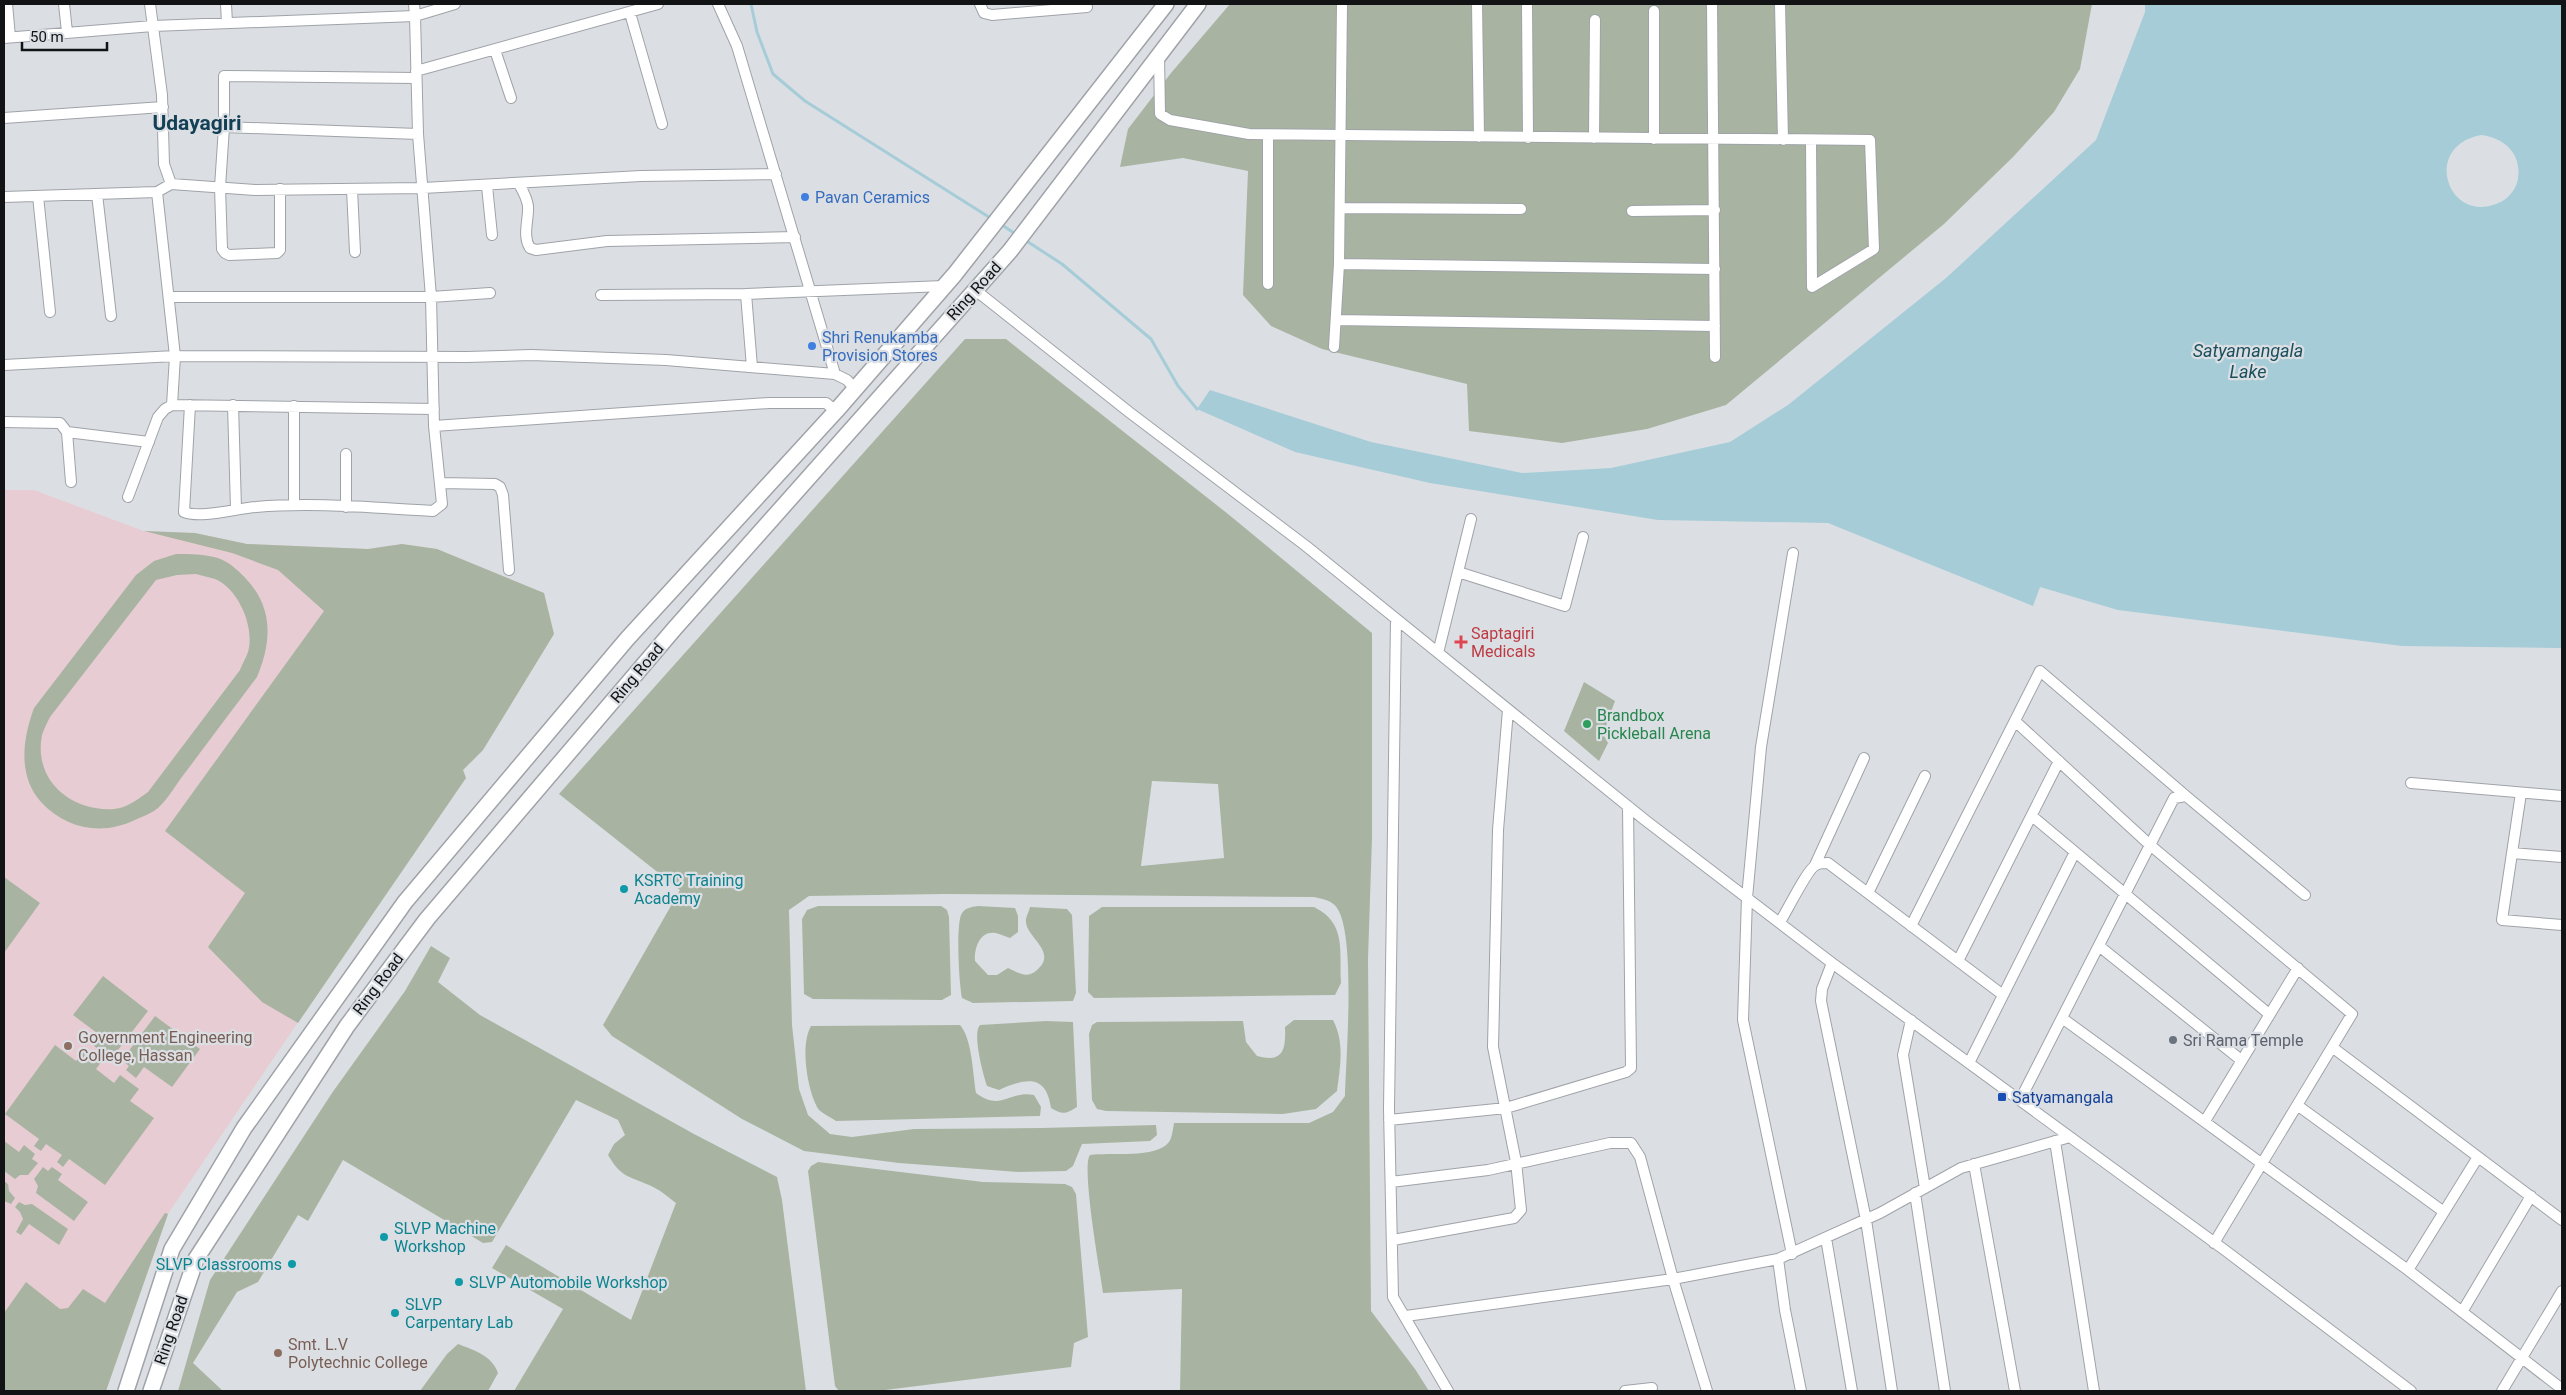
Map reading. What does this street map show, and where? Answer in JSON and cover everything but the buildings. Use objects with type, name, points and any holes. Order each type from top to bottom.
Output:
[{"type":"main road","name":"Ring Road","points":[[126,1391],[172,1249],[244,1128],[406,900],[627,639],[836,411],[955,274],[1166,4]]},
{"type":"main road","name":"Ring Road","points":[[151,1391],[196,1259],[347,1026],[427,919],[675,628],[974,289],[1010,251],[1044,209],[1158,54],[1198,4]]},
{"type":"main road","points":[[955,274],[974,289]]},
{"type":"main road","points":[[406,900],[427,919]]},
{"type":"main road","points":[[202,1200],[224,1216]]},
{"type":"street","points":[[8,4],[7,38],[153,26],[415,16],[455,4]]},
{"type":"street","points":[[64,4],[67,32]]},
{"type":"street","points":[[150,4],[162,107],[164,164],[171,184]]},
{"type":"street","points":[[226,4],[227,23]]},
{"type":"street","points":[[190,405],[184,512],[202,514],[236,508],[294,505],[433,511],[442,504],[434,426],[431,297],[418,134],[414,4]]},
{"type":"street","points":[[280,189],[280,250],[277,253],[229,255],[222,249],[220,187],[224,127],[224,76],[416,75],[495,50],[658,4]]},
{"type":"street","points":[[718,4],[737,46],[835,374]]},
{"type":"street","points":[[980,4],[984,13],[992,16],[1087,7]]},
{"type":"street","points":[[1334,347],[1339,264],[1342,4]]},
{"type":"street","points":[[1477,4],[1479,137]]},
{"type":"street","points":[[1527,4],[1528,138]]},
{"type":"street","points":[[1712,4],[1715,139],[1714,358]]},
{"type":"street","points":[[1780,4],[1783,140]]},
{"type":"street","points":[[1654,11],[1654,139]]},
{"type":"street","points":[[630,13],[662,124]]},
{"type":"street","points":[[1594,138],[1595,20]]},
{"type":"street","points":[[495,50],[511,98]]},
{"type":"street","points":[[1158,54],[1160,114],[1170,120],[1249,134],[1870,140],[1874,250],[1812,287],[1811,140]]},
{"type":"street","points":[[4,118],[162,107]]},
{"type":"street","points":[[224,127],[418,134]]},
{"type":"street","points":[[1268,135],[1268,284]]},
{"type":"street","points":[[4,197],[157,192],[171,184],[280,189],[423,188],[487,186],[641,176],[776,174]]},
{"type":"street","points":[[519,184],[527,199],[528,207],[526,242],[530,248],[536,250],[607,241],[795,237]]},
{"type":"street","points":[[487,186],[492,235]]},
{"type":"street","points":[[352,189],[355,252]]},
{"type":"street","points":[[157,192],[176,356],[172,405]]},
{"type":"street","points":[[97,194],[111,316]]},
{"type":"street","points":[[38,196],[50,312]]},
{"type":"street","points":[[1340,208],[1521,209]]},
{"type":"street","points":[[1632,211],[1715,210]]},
{"type":"street","points":[[1339,264],[1715,269]]},
{"type":"street","points":[[601,295],[746,294],[944,286]]},
{"type":"street","points":[[974,289],[1129,412],[1306,546],[1628,806],[1747,898],[1832,963],[2214,1243],[2411,1391]]},
{"type":"street","points":[[169,297],[431,297],[490,293]]},
{"type":"street","points":[[746,294],[752,367]]},
{"type":"street","points":[[1336,320],[1715,326]]},
{"type":"street","points":[[4,365],[176,356],[531,355],[666,360],[835,374],[847,380],[855,389]]},
{"type":"street","points":[[434,426],[769,403],[826,402],[836,411]]},
{"type":"street","points":[[128,497],[158,417],[165,409],[172,405],[434,409]]},
{"type":"street","points":[[233,405],[236,508]]},
{"type":"street","points":[[294,406],[294,505]]},
{"type":"street","points":[[4,422],[60,423],[67,432],[71,482]]},
{"type":"street","points":[[67,432],[148,442]]},
{"type":"street","points":[[346,454],[346,507]]},
{"type":"street","points":[[440,483],[494,484],[500,488],[503,495],[509,570]]},
{"type":"street","points":[[1438,653],[1471,520]]},
{"type":"street","points":[[1458,572],[1565,606],[1583,537]]},
{"type":"street","points":[[1792,1254],[1743,1020],[1747,898],[1761,747],[1793,552]]},
{"type":"street","points":[[1396,619],[1389,1120],[1394,1240],[1394,1297],[1448,1391]]},
{"type":"street","points":[[1911,926],[2040,671],[2305,895]]},
{"type":"street","points":[[1394,1240],[1514,1218],[1521,1210],[1516,1162],[1493,1047],[1498,830],[1508,710]]},
{"type":"street","points":[[2015,721],[2150,844],[2352,1014],[2214,1243]]},
{"type":"street","points":[[1780,922],[1795,899],[1807,872],[1815,865],[1864,758]]},
{"type":"street","points":[[1958,961],[2059,761]]},
{"type":"street","points":[[1868,893],[1925,776]]},
{"type":"street","points":[[2411,783],[2562,796]]},
{"type":"street","points":[[2521,793],[2502,920],[2562,925]]},
{"type":"street","points":[[2020,1100],[2174,798],[2186,796]]},
{"type":"street","points":[[1389,1120],[1506,1108],[1626,1072],[1631,1068],[1628,806]]},
{"type":"street","points":[[2032,816],[2269,1014]]},
{"type":"street","points":[[1969,1062],[2075,852]]},
{"type":"street","points":[[2512,853],[2562,857]]},
{"type":"street","points":[[1815,865],[1828,863],[2003,995]]},
{"type":"street","points":[[2099,946],[2242,1060]]},
{"type":"street","points":[[1832,963],[1822,989],[1821,1001],[1866,1220],[1892,1391]]},
{"type":"street","points":[[2205,1121],[2298,968]]},
{"type":"street","points":[[2062,1018],[2408,1270],[2562,1389]]},
{"type":"street","points":[[1911,1020],[1903,1055],[1945,1391]]},
{"type":"street","points":[[2332,1047],[2562,1220]]},
{"type":"street","points":[[2298,1105],[2444,1212]]},
{"type":"street","points":[[1406,1316],[1673,1279],[1778,1259],[1866,1220],[1961,1168],[2070,1137]]},
{"type":"street","points":[[2055,1141],[2094,1391]]},
{"type":"street","points":[[1391,1182],[1488,1170],[1516,1162],[1610,1143],[1631,1143],[1640,1157],[1673,1279],[1707,1391]]},
{"type":"street","points":[[2408,1270],[2478,1157]]},
{"type":"street","points":[[1974,1164],[2015,1391]]},
{"type":"street","points":[[2462,1312],[2531,1196]]},
{"type":"street","points":[[1826,1238],[1852,1391]]},
{"type":"street","points":[[1778,1259],[1784,1310],[1801,1391]]},
{"type":"street","points":[[2502,1391],[2562,1291]]},
{"type":"street","points":[[1625,1391],[1652,1388]]},
{"type":"shaded area","points":[[4,490],[34,490],[144,531],[195,533],[247,544],[368,549],[402,544],[437,549],[544,593],[554,634],[483,750],[463,770],[466,778],[404,866],[168,1214],[106,1391],[4,1391]]},
{"type":"green space","points":[[1230,4],[2092,4],[2080,69],[2054,112],[2013,157],[1944,224],[1726,405],[1647,429],[1562,443],[1469,431],[1467,384],[1322,349],[1271,326],[1243,295],[1248,171],[1183,158],[1120,167],[1128,129],[1171,73]]},
{"type":"green space","points":[[965,339],[1006,339],[1228,514],[1372,633],[1372,838],[1368,959],[1371,1311],[1415,1369],[1429,1391],[1180,1391],[1182,1289],[1103,1293],[1089,1198],[1088,1163],[1090,1155],[1132,1154],[1154,1151],[1169,1142],[1174,1123],[1309,1123],[1333,1112],[1345,1096],[1348,970],[1343,922],[1337,908],[1332,903],[1314,897],[944,894],[809,896],[789,910],[792,1025],[799,1089],[808,1115],[830,1134],[852,1137],[914,1129],[1156,1125],[1157,1135],[1150,1141],[1082,1144],[1073,1166],[1066,1171],[1019,1172],[899,1163],[804,1151],[742,1119],[612,1036],[603,1025],[680,890],[559,794]],"holes":[[[1152,781],[1218,784],[1224,858],[1141,866]]]},
{"type":"green space","points":[[144,531],[195,533],[247,544],[368,549],[402,544],[437,549],[544,593],[554,634],[483,750],[463,770],[466,778],[298,1023],[262,1002],[208,947],[245,893],[165,831],[324,611],[278,570],[232,553]]},
{"type":"green space","points":[[176,554],[203,555],[223,560],[238,571],[256,592],[266,615],[268,628],[262,665],[257,677],[158,808],[137,819],[111,827],[86,827],[74,824],[62,819],[41,802],[28,780],[24,756],[30,720],[34,708],[136,575],[154,561]],"holes":[[[196,574],[215,579],[224,584],[238,600],[243,610],[247,621],[250,642],[240,670],[148,792],[128,805],[114,809],[98,809],[70,799],[58,790],[49,779],[43,766],[41,751],[42,735],[50,717],[156,580],[177,575]]]},
{"type":"green space","points":[[1584,682],[1615,701],[1603,734],[1608,743],[1599,761],[1564,731]]},
{"type":"green space","points":[[4,877],[40,903],[4,953]]},
{"type":"green space","points":[[818,906],[941,906],[947,910],[949,917],[951,995],[942,1000],[813,999],[804,994],[802,919],[807,910]]},
{"type":"green space","points":[[978,906],[1015,908],[1018,916],[1018,932],[1010,938],[999,934],[988,934],[983,936],[977,945],[975,961],[988,975],[997,975],[1008,968],[1026,975],[1037,970],[1043,963],[1044,957],[1040,945],[1028,928],[1026,920],[1030,907],[1067,909],[1072,915],[1076,993],[1073,1001],[973,1003],[962,998],[959,922],[961,915],[966,909]]},
{"type":"green space","points":[[1102,907],[1314,907],[1332,921],[1337,930],[1340,949],[1341,983],[1335,995],[1094,998],[1088,992],[1089,916]]},
{"type":"green space","points":[[431,946],[450,958],[438,982],[480,1015],[694,1134],[777,1177],[782,1200],[806,1391],[514,1391],[563,1309],[492,1268],[506,1245],[631,1320],[676,1203],[656,1189],[626,1175],[617,1168],[608,1155],[614,1144],[625,1135],[618,1120],[576,1100],[492,1242],[483,1243],[343,1160],[308,1221],[298,1215],[258,1282],[237,1292],[193,1363],[223,1391],[178,1391],[210,1280],[332,1093],[405,991]]},
{"type":"green space","points":[[103,976],[148,1011],[115,1054],[108,1049],[105,1054],[94,1046],[101,1036],[73,1015]]},
{"type":"green space","points":[[155,1016],[200,1049],[172,1087],[144,1067],[136,1078],[126,1070],[129,1066],[122,1060]]},
{"type":"green space","points":[[1294,1020],[1333,1020],[1339,1037],[1341,1055],[1337,1091],[1316,1109],[1283,1114],[1106,1111],[1097,1109],[1092,1100],[1089,1034],[1092,1025],[1097,1022],[1243,1021],[1246,1042],[1257,1056],[1272,1058],[1281,1053],[1285,1042],[1285,1027]]},
{"type":"green space","points":[[1046,1021],[1073,1022],[1077,1107],[1067,1112],[1061,1113],[1051,1108],[1044,1088],[1032,1081],[1017,1083],[999,1090],[987,1086],[981,1064],[977,1036],[980,1025]]},
{"type":"green space","points":[[960,1025],[970,1047],[976,1093],[992,1101],[999,1101],[1018,1095],[1034,1095],[1041,1107],[1040,1116],[836,1121],[818,1109],[810,1089],[805,1055],[811,1026]]},
{"type":"green space","points":[[55,1045],[76,1061],[86,1049],[102,1061],[96,1069],[114,1083],[120,1075],[139,1089],[130,1101],[154,1118],[105,1185],[69,1159],[63,1167],[57,1162],[62,1155],[46,1144],[41,1151],[34,1146],[39,1139],[5,1114]]},
{"type":"green space","points":[[4,1141],[19,1152],[24,1145],[35,1154],[32,1159],[38,1163],[28,1175],[20,1175],[15,1179],[4,1171]]},
{"type":"green space","points":[[818,1162],[983,1182],[1065,1184],[1072,1187],[1076,1194],[1088,1337],[1074,1343],[1071,1367],[877,1391],[839,1391],[835,1386],[808,1171],[811,1166]]},
{"type":"green space","points":[[43,1167],[48,1171],[52,1167],[62,1174],[58,1180],[88,1202],[74,1221],[36,1193],[38,1186],[34,1179]]},
{"type":"green space","points":[[4,1181],[8,1184],[9,1191],[15,1198],[11,1204],[4,1201]]},
{"type":"green space","points":[[19,1202],[25,1205],[32,1204],[68,1229],[59,1245],[29,1224],[21,1235],[16,1232],[23,1219],[15,1207]]},
{"type":"green space","points":[[165,1213],[168,1214],[106,1391],[4,1391],[4,1313],[26,1282],[60,1309],[68,1308],[83,1289],[105,1303]]},
{"type":"green space","points":[[458,1344],[487,1357],[495,1367],[498,1373],[488,1391],[420,1391],[447,1354]]},
{"type":"water","name":"Satyamangala Lake","points":[[2145,4],[2562,4],[2562,648],[2402,646],[2118,610],[2040,587],[2033,606],[1828,523],[1658,520],[1430,483],[1295,452],[1197,409],[1210,390],[1371,442],[1522,473],[1611,468],[1730,442],[1788,405],[1946,278],[2096,140],[2145,12]],"holes":[[[2481,135],[2505,144],[2511,150],[2518,165],[2517,183],[2512,193],[2503,201],[2479,207],[2465,203],[2454,193],[2448,181],[2447,167],[2452,153],[2463,142]]]},
{"type":"waterway","points":[[751,4],[757,32],[773,74],[805,101],[992,219]]},
{"type":"waterway","points":[[999,223],[1017,235]]},
{"type":"waterway","points":[[1025,240],[1062,264],[1151,339],[1178,386],[1197,409]]},
{"type":"place","name":"Pavan Ceramics","points":[[805,197]]},
{"type":"place","name":"Shri Renukamba Provision Stores","points":[[812,346]]},
{"type":"place","name":"Saptagiri Medicals","points":[[1461,642]]},
{"type":"place","name":"Brandbox Pickleball Arena","points":[[1587,724]]},
{"type":"place","name":"KSRTC Training Academy","points":[[624,889]]},
{"type":"place","name":"Sri Rama Temple","points":[[2173,1040]]},
{"type":"place","name":"Government Engineering College, Hassan","points":[[68,1046]]},
{"type":"place","name":"Satyamangala","points":[[2002,1097]]},
{"type":"place","name":"SLVP Machine Workshop","points":[[384,1237]]},
{"type":"place","name":"SLVP Classrooms","points":[[292,1264]]},
{"type":"place","name":"SLVP Automobile Workshop","points":[[459,1282]]},
{"type":"place","name":"SLVP Carpentary Lab","points":[[395,1313]]},
{"type":"place","name":"Smt. L.V Polytechnic College","points":[[278,1353]]},
{"type":"district","name":"Udayagiri","points":[[197,123]]}]
